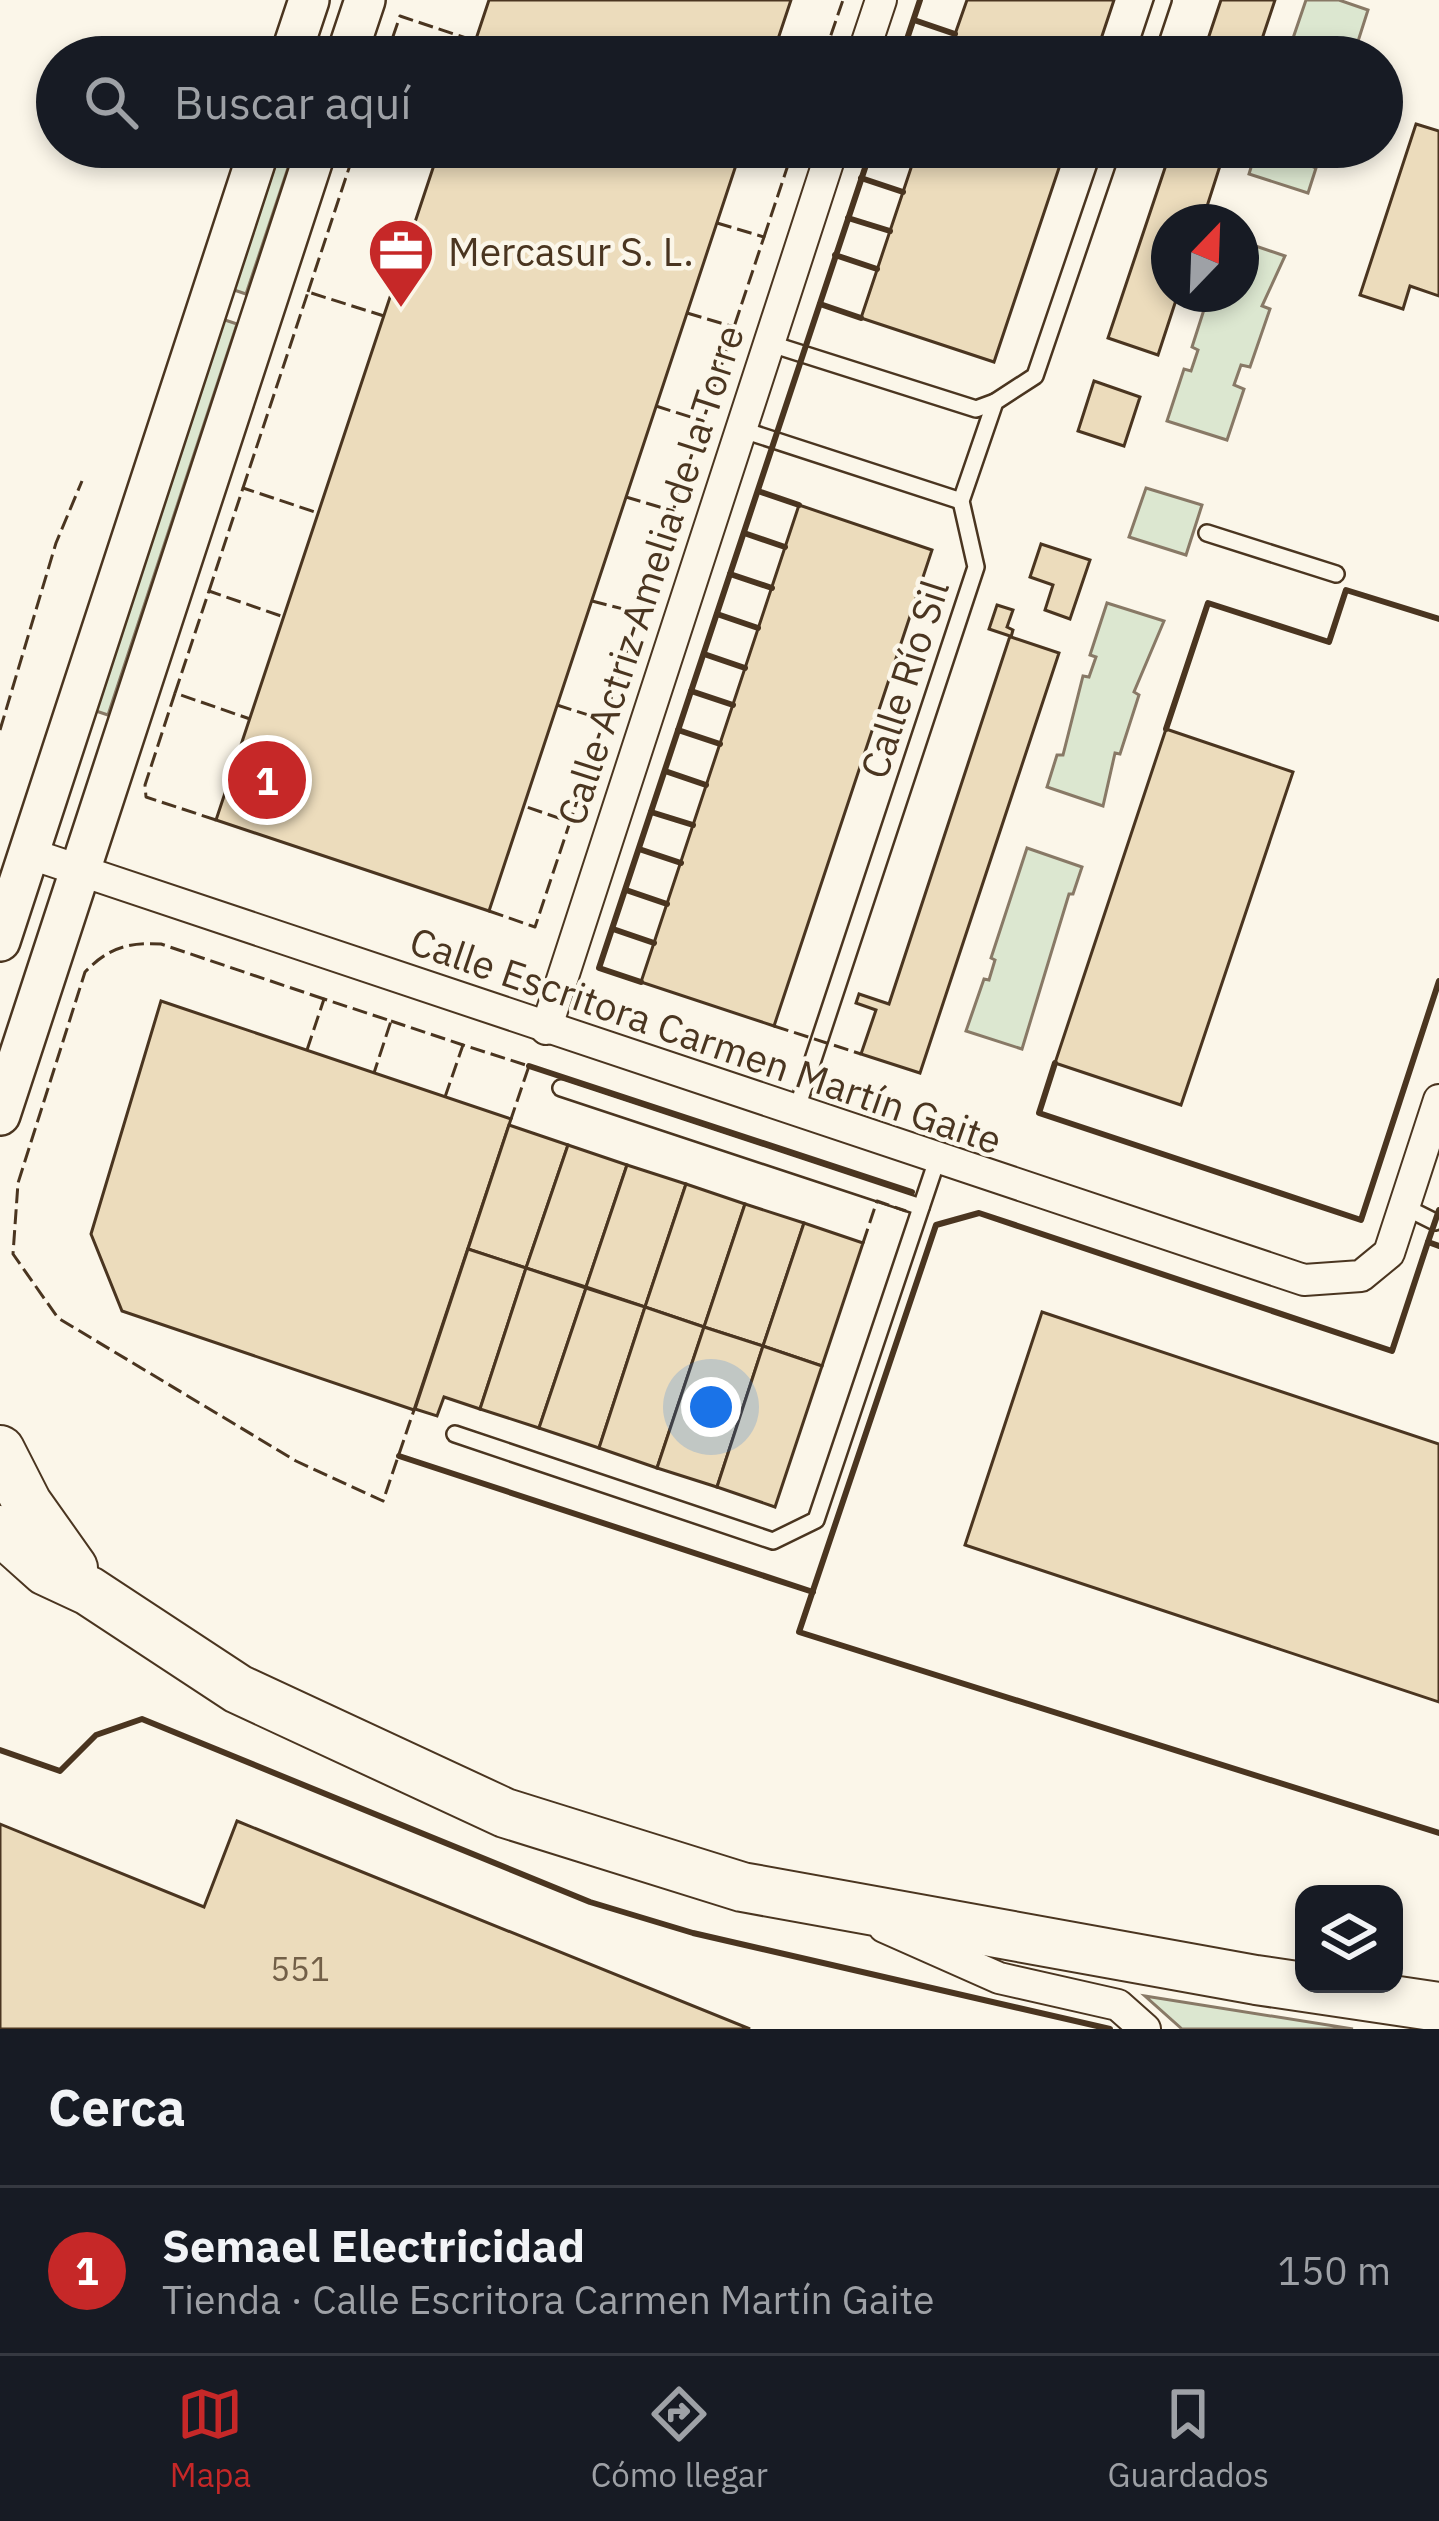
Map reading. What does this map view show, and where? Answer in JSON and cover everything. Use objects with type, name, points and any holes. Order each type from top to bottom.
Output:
[{"type":"main road","points":[[0,1450],[27,1503],[89,1591]]},
{"type":"main road","points":[[0,1530],[46,1571],[89,1591],[238,1689],[505,1813],[742,1887],[1256,1980],[1439,2007]]},
{"type":"street","points":[[297,36],[309,0]]},
{"type":"street","points":[[353,36],[365,0]]},
{"type":"street","points":[[869,36],[881,0]]},
{"type":"street","points":[[0,941],[253,168]]},
{"type":"street","points":[[0,1115],[310,168]]},
{"type":"street","name":"Calle Actriz Amelia de la Torre","points":[[546,1029],[825,168]]},
{"type":"street","name":"Calle Escritora Carmen Martín Gaite","points":[[28,853],[795,1114],[1304,1280],[1361,1276],[1389,1253],[1405,1207]]},
{"type":"street","points":[[1405,1207],[1439,1100]]},
{"type":"street","points":[[830,1903],[999,1978],[1118,2005],[1144,2029]]},
{"type":"lane","points":[[1151,36],[1163,0]]},
{"type":"lane","points":[[768,343],[976,410],[994,402],[1035,376],[1106,168]]},
{"type":"lane","points":[[740,429],[961,500],[994,402]]},
{"type":"lane","name":"Calle Río Sil","points":[[795,1114],[976,567],[961,500]]},
{"type":"lane","points":[[1207,533],[1336,574]]},
{"type":"lane","points":[[561,1088],[921,1207]]},
{"type":"lane","points":[[455,1434],[773,1541],[816,1520],[937,1160]]},
{"type":"lane","points":[[1405,1207],[1435,1222]]},
{"type":"green space","points":[[1306,0],[1339,0],[1368,10],[1360,36],[1294,36]]},
{"type":"green space","points":[[274,168],[288,168],[246,294],[234,290]]},
{"type":"green space","points":[[1251,168],[1316,168],[1308,193],[1249,174]]},
{"type":"green space","points":[[1259,247],[1285,256],[1262,306],[1270,309],[1250,367],[1241,365],[1234,385],[1244,389],[1227,440],[1167,421],[1184,369],[1191,371],[1198,350],[1192,347],[1203,312],[1259,312]]},
{"type":"green space","points":[[222,319],[237,324],[108,715],[93,710]]},
{"type":"green space","points":[[1146,488],[1202,505],[1186,555],[1129,537]]},
{"type":"green space","points":[[1107,603],[1164,621],[1134,692],[1139,695],[1120,754],[1115,753],[1103,806],[1047,787],[1057,755],[1063,755],[1083,676],[1089,677],[1096,657],[1090,655]]},
{"type":"green space","points":[[1027,848],[1082,867],[1073,894],[1069,894],[1022,1049],[966,1031],[984,979],[989,980],[995,960],[991,958]]},
{"type":"green space","points":[[1145,1996],[1353,2029],[1182,2029]]},
{"type":"building","points":[[489,0],[791,0],[779,36],[477,36]]},
{"type":"building","points":[[967,0],[1114,0],[1102,36],[954,36]]},
{"type":"building","points":[[1221,0],[1275,0],[1263,36],[1209,36]]},
{"type":"building","points":[[1416,124],[1439,131],[1439,296],[1410,286],[1403,309],[1360,295]]},
{"type":"building","points":[[433,168],[735,168],[489,911],[216,820]]},
{"type":"building","points":[[911,168],[1059,168],[994,362],[861,318]]},
{"type":"building","points":[[1165,168],[1219,168],[1208,204],[1153,204]]},
{"type":"building","points":[[1151,210],[1151,312],[1172,312],[1158,355],[1108,338]]},
{"type":"building","points":[[1094,381],[1140,397],[1124,446],[1078,431]]},
{"type":"building","points":[[799,505],[932,550],[774,1026],[641,982]]},
{"type":"building","points":[[1041,544],[1090,560],[1070,619],[1045,610],[1053,585],[1030,577]]},
{"type":"building","points":[[997,605],[1013,610],[1007,627],[1013,630],[1011,637],[1059,653],[920,1073],[861,1054],[876,1010],[856,1003],[859,994],[889,1004],[1010,636],[989,629]]},
{"type":"building","points":[[1166,729],[1293,772],[1181,1105],[1055,1063]]},
{"type":"building","points":[[161,1001],[511,1119],[414,1410],[122,1311],[91,1234]]},
{"type":"building","points":[[509,1125],[568,1145],[526,1268],[468,1249]]},
{"type":"building","points":[[568,1145],[627,1165],[586,1287],[526,1268]]},
{"type":"building","points":[[627,1165],[686,1184],[645,1307],[586,1287]]},
{"type":"building","points":[[686,1184],[745,1204],[704,1327],[645,1307]]},
{"type":"building","points":[[745,1204],[804,1223],[763,1346],[704,1327]]},
{"type":"building","points":[[804,1223],[863,1243],[822,1366],[763,1346]]},
{"type":"building","points":[[468,1249],[526,1268],[480,1409],[444,1397],[437,1416],[415,1409]]},
{"type":"building","points":[[526,1268],[586,1288],[539,1428],[480,1409]]},
{"type":"building","points":[[586,1288],[645,1307],[599,1448],[539,1428]]},
{"type":"building","points":[[645,1307],[704,1327],[657,1468],[599,1448]]},
{"type":"building","points":[[1042,1312],[1439,1444],[1439,1702],[965,1545]]},
{"type":"building","points":[[704,1327],[763,1346],[717,1487],[657,1468]]},
{"type":"building","points":[[763,1346],[822,1366],[775,1507],[717,1487]]},
{"type":"building","points":[[237,1821],[750,2029],[0,2029],[0,1824],[204,1907]]},
{"type":"fence","points":[[831,36],[843,0]]},
{"type":"fence","points":[[393,36],[400,16],[460,36]]},
{"type":"fence","points":[[308,292],[349,168]]},
{"type":"fence","points":[[764,237],[787,168]]},
{"type":"fence","points":[[717,223],[764,237],[734,327]]},
{"type":"fence","points":[[243,488],[308,292],[384,316]]},
{"type":"fence","points":[[687,313],[734,327],[703,421]]},
{"type":"fence","points":[[656,406],[703,421],[673,511]]},
{"type":"fence","points":[[0,730],[56,543],[82,481]]},
{"type":"fence","points":[[209,591],[243,488],[318,513]]},
{"type":"fence","points":[[626,497],[673,511],[639,613]]},
{"type":"fence","points":[[175,693],[209,591],[284,617]]},
{"type":"fence","points":[[592,601],[639,613],[604,720]]},
{"type":"fence","points":[[216,820],[146,797],[145,785],[175,693],[250,719]]},
{"type":"fence","points":[[557,705],[604,720],[570,822]]},
{"type":"fence","points":[[489,911],[535,927],[570,822],[524,806]]},
{"type":"fence","points":[[324,999],[161,944],[119,948],[102,957],[85,972],[18,1183],[13,1254],[58,1318],[296,1461],[383,1501],[414,1410]]},
{"type":"fence","points":[[307,1050],[324,999],[391,1021],[374,1073]]},
{"type":"fence","points":[[391,1021],[463,1045]]},
{"type":"fence","points":[[774,1026],[861,1054]]},
{"type":"fence","points":[[445,1097],[463,1045],[529,1066],[511,1119]]},
{"type":"fence","points":[[863,1243],[877,1201],[906,1211]]},
{"type":"wall","points":[[908,36],[920,0]]},
{"type":"wall","points":[[914,20],[955,34]]},
{"type":"wall","points":[[641,982],[599,968],[865,168]]},
{"type":"wall","points":[[861,178],[903,192]]},
{"type":"wall","points":[[848,218],[890,231]]},
{"type":"wall","points":[[835,255],[877,269]]},
{"type":"wall","points":[[820,304],[861,318]]},
{"type":"wall","points":[[758,491],[799,505]]},
{"type":"wall","points":[[744,533],[785,547]]},
{"type":"wall","points":[[730,574],[772,588]]},
{"type":"wall","points":[[1166,729],[1208,603],[1329,642],[1346,590],[1439,619]]},
{"type":"wall","points":[[717,614],[758,628]]},
{"type":"wall","points":[[704,654],[745,668]]},
{"type":"wall","points":[[691,691],[733,705]]},
{"type":"wall","points":[[678,730],[720,744]]},
{"type":"wall","points":[[665,771],[706,785]]},
{"type":"wall","points":[[651,812],[693,825]]},
{"type":"wall","points":[[639,849],[681,863]]},
{"type":"wall","points":[[626,890],[667,904]]},
{"type":"wall","points":[[613,929],[654,943]]},
{"type":"wall","points":[[1055,1063],[1039,1113],[1361,1220],[1439,981]]},
{"type":"wall","points":[[529,1066],[912,1192]]},
{"type":"wall","points":[[1439,1210],[1428,1242],[1439,1246]]},
{"type":"wall","points":[[1428,1242],[1392,1351],[979,1213],[936,1225],[799,1632],[1439,1833]]},
{"type":"wall","points":[[399,1456],[813,1592]]},
{"type":"wall","points":[[0,1750],[60,1771],[96,1735],[142,1719],[590,1902],[693,1933],[1110,2029]]},
{"type":"place","name":"Mercasur S. L.","points":[[401,310]]},
{"type":"place","name":"Semael Electricidad","points":[[267,780]]}]
